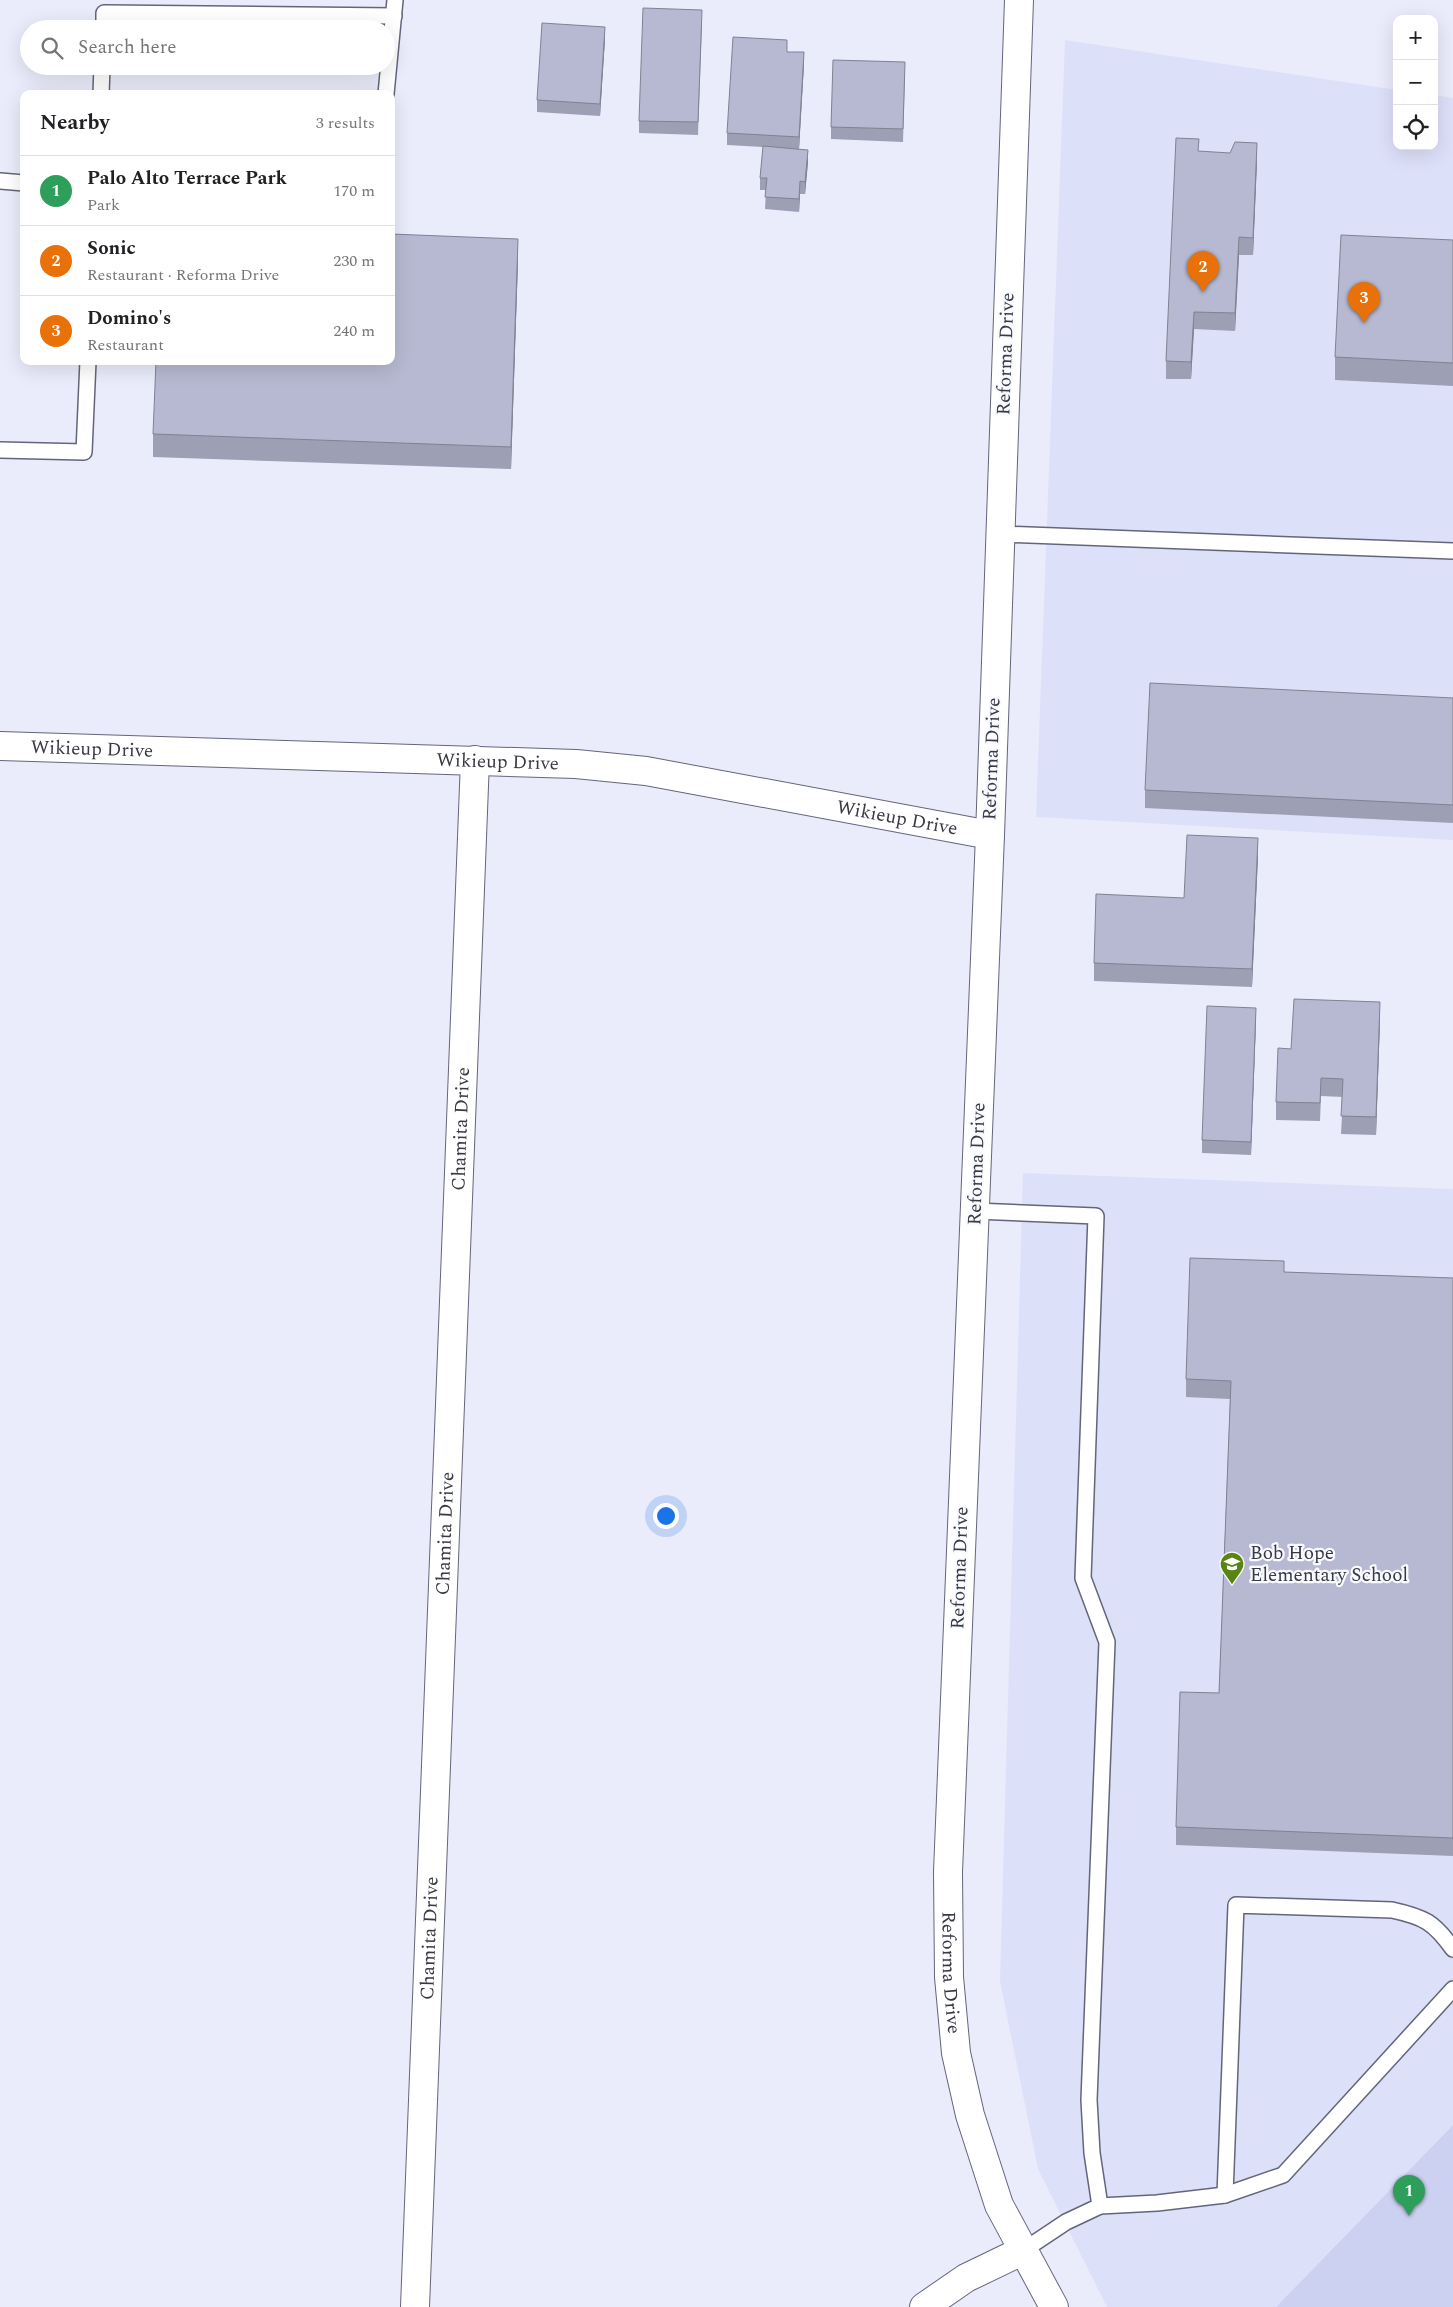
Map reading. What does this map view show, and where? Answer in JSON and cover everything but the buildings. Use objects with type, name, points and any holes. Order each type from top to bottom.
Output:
[{"type":"street","name":"Reforma Drive","points":[[1018,0],[990,835],[948,1872],[949,1977],[956,2053],[970,2115],[999,2205],[1054,2307]]},
{"type":"street","name":"Wikieup Drive","points":[[0,746],[576,764],[646,771],[990,835]]},
{"type":"street","name":"Chamita Drive","points":[[415,2307],[474,760]]},
{"type":"street","points":[[924,2307],[966,2278],[1024,2250]]},
{"type":"lane","points":[[394,20],[395,0]]},
{"type":"lane","points":[[104,20],[104,13],[394,16]]},
{"type":"lane","points":[[101,90],[102,75]]},
{"type":"lane","points":[[386,90],[388,75]]},
{"type":"lane","points":[[0,181],[20,183]]},
{"type":"lane","points":[[0,450],[84,452],[88,365]]},
{"type":"lane","points":[[1000,534],[1453,551]]},
{"type":"lane","points":[[975,1211],[1096,1216],[1083,1578],[1107,1642],[1089,2100],[1092,2153],[1100,2206]]},
{"type":"lane","points":[[1225,2195],[1236,1904],[1399,1911],[1412,1914],[1438,1928],[1453,1949]]},
{"type":"lane","points":[[1024,2250],[1066,2222],[1100,2206],[1157,2203],[1225,2195],[1283,2175],[1453,1989]]},
{"type":"shaded area","points":[[1065,40],[1393,89],[1393,150],[1438,150],[1438,96],[1453,98],[1453,840],[1036,817]]},
{"type":"shaded area","name":"Bob Hope Elementary School","points":[[1023,1173],[1453,1189],[1453,2125],[1276,2307],[1107,2307],[1038,2169],[1000,1981]]},
{"type":"shaded area","points":[[1453,2125],[1453,2307],[1276,2307]]},
{"type":"place","name":"Sonic","points":[[1203,292]]},
{"type":"place","name":"Domino's","points":[[1364,323]]},
{"type":"place","name":"Bob Hope Elementary School","points":[[1232,1585]]},
{"type":"place","name":"Palo Alto Terrace Park","points":[[1409,2216]]}]
